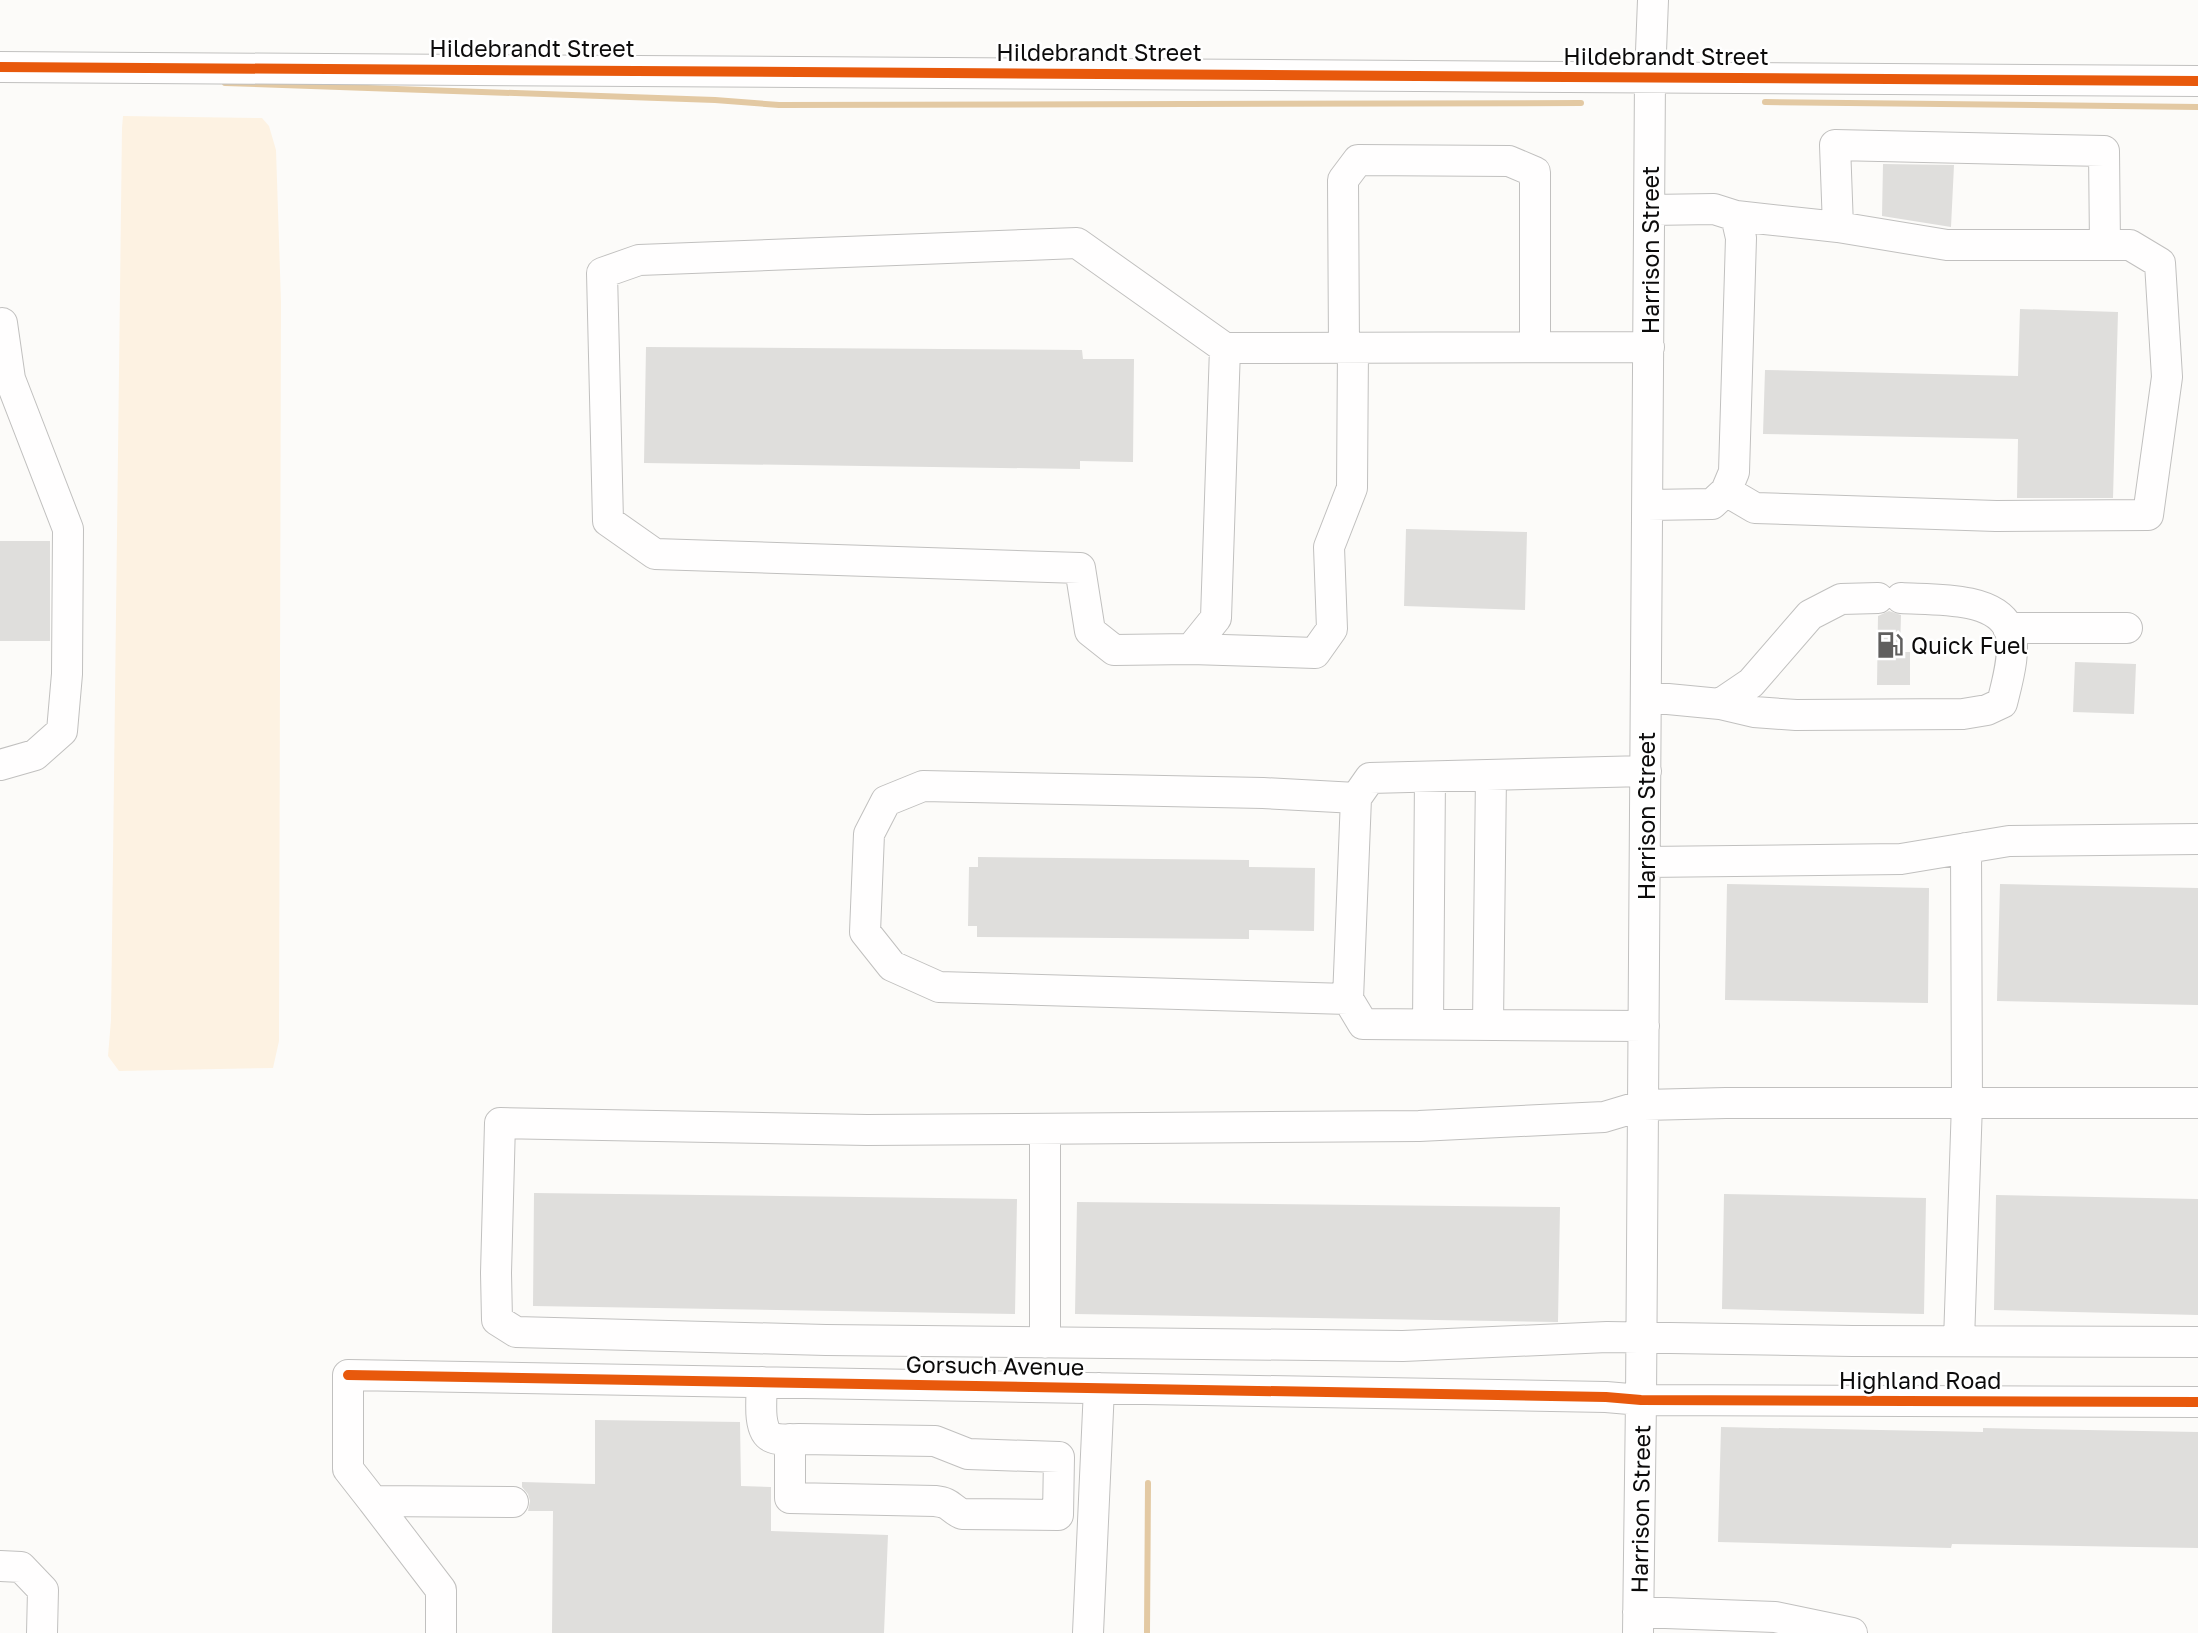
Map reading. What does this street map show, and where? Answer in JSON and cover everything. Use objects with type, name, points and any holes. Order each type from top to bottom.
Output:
[{"type":"street","name":"Harrison Street","points":[[1638,1622],[1650,77],[1653,0]]},
{"type":"street","name":"Hildebrandt Street","points":[[0,67],[2198,81]]},
{"type":"street","points":[[1838,227],[1835,145],[2104,151],[2105,245]]},
{"type":"street","points":[[1535,347],[1535,172],[1509,161],[1358,160],[1343,180],[1349,347],[1352,488],[1329,547],[1332,629],[1315,653],[1191,649],[1114,650],[1090,631],[1080,568],[655,554],[608,521],[602,273],[639,260],[1077,243],[1225,348],[1349,347],[1535,347],[1649,347]]},
{"type":"street","points":[[1650,210],[1714,209],[1736,216],[1838,227],[1947,244],[2130,245],[2160,263],[2167,377],[2148,515],[1996,516],[1755,508],[1726,491]]},
{"type":"street","points":[[1648,505],[1713,504],[1726,491],[1734,472],[1741,238],[1736,216]]},
{"type":"street","points":[[0,765],[35,755],[62,731],[67,674],[68,529],[10,379],[2,323]]},
{"type":"street","points":[[1191,649],[1216,618],[1225,348]]},
{"type":"street","points":[[1647,697],[1796,715],[1963,714],[1987,710],[2002,703],[2012,653],[2008,628],[1993,610],[1963,602],[1890,598],[1841,599],[1810,615],[1751,683],[1720,704]]},
{"type":"street","points":[[2008,628],[2127,628]]},
{"type":"street","points":[[1644,1026],[1363,1024],[1348,999],[1356,798],[1370,778],[1646,771]]},
{"type":"street","points":[[1488,1024],[1491,775]]},
{"type":"street","points":[[1428,1024],[1430,777]]},
{"type":"street","points":[[1348,999],[939,987],[892,965],[866,932],[869,834],[886,801],[923,786],[1263,793],[1356,798]]},
{"type":"street","points":[[1645,862],[1901,859],[2009,841],[2198,839]]},
{"type":"street","points":[[1959,1341],[1967,1103],[1966,848]]},
{"type":"street","points":[[2198,1103],[1644,1105],[1604,1117],[1419,1126],[867,1130],[499,1122],[496,1273],[497,1320],[516,1332],[1045,1343],[1404,1346],[1642,1337],[2198,1342]]},
{"type":"street","points":[[1045,1129],[1045,1343]]},
{"type":"street","name":"Gorsuch Avenue","points":[[373,1501],[348,1469],[348,1375],[1606,1397],[1641,1400]]},
{"type":"street","points":[[762,1382],[762,1424],[771,1438],[935,1441],[968,1454],[1059,1457],[1058,1516],[962,1514],[950,1504],[935,1501],[790,1498],[790,1439]]},
{"type":"street","points":[[1088,1633],[1099,1388]]},
{"type":"street","name":"Highland Road","points":[[1641,1400],[2198,1402]]},
{"type":"street","points":[[373,1501],[513,1502]]},
{"type":"street","points":[[373,1501],[441,1590],[441,1633]]},
{"type":"street","points":[[0,1566],[21,1567],[43,1590],[42,1633]]},
{"type":"street","points":[[1638,1622],[1775,1625],[1852,1633]]},
{"type":"shaded area","points":[[123,116],[262,118],[269,126],[276,150],[281,302],[279,1041],[273,1068],[119,1071],[108,1056],[111,1020]]},
{"type":"building","points":[[1883,164],[1954,165],[1951,227],[1882,216]]},
{"type":"building","points":[[2020,309],[2118,312],[2113,498],[2017,498],[2018,439],[1763,434],[1765,370],[2018,376]]},
{"type":"building","points":[[646,347],[1082,350],[1083,359],[1134,359],[1133,462],[1080,461],[1080,469],[644,463]]},
{"type":"building","points":[[1406,529],[1527,532],[1525,610],[1404,606]]},
{"type":"building","points":[[0,541],[50,541],[50,641],[0,641]]},
{"type":"building","points":[[1889,611],[1901,615],[1900,652],[1910,652],[1910,685],[1877,685],[1878,616]]},
{"type":"building","points":[[2075,662],[2136,664],[2134,714],[2073,712]]},
{"type":"building","points":[[978,857],[1249,860],[1249,867],[1315,868],[1314,931],[1249,930],[1249,939],[977,937],[977,926],[968,926],[969,867],[978,867]]},
{"type":"building","points":[[1727,884],[1929,888],[1928,1003],[1725,1000]]},
{"type":"building","points":[[2000,884],[2198,888],[2198,1005],[1997,1001]]},
{"type":"building","points":[[534,1193],[1017,1199],[1015,1314],[533,1306]]},
{"type":"building","points":[[1724,1194],[1926,1198],[1924,1314],[1722,1309]]},
{"type":"building","points":[[1996,1195],[2198,1199],[2198,1315],[1994,1310]]},
{"type":"building","points":[[1077,1202],[1560,1207],[1558,1322],[1075,1314]]},
{"type":"building","points":[[595,1420],[740,1422],[741,1486],[771,1487],[771,1531],[888,1535],[884,1633],[552,1633],[553,1511],[528,1511],[530,1501],[522,1482],[595,1484]]},
{"type":"building","points":[[1721,1427],[1983,1432],[1983,1428],[2198,1432],[2198,1548],[1952,1544],[1951,1548],[1718,1542]]},
{"type":"waterway","points":[[225,83],[715,100],[779,105],[1581,103]]},
{"type":"waterway","points":[[1765,102],[2198,107]]},
{"type":"waterway","points":[[1147,1633],[1148,1483]]},
{"type":"cycle path","points":[[0,67],[2198,81]]},
{"type":"cycle path","points":[[348,1375],[1606,1397],[1641,1400],[2198,1402]]},
{"type":"place","name":"Quick Fuel","points":[[1890,645]]}]
